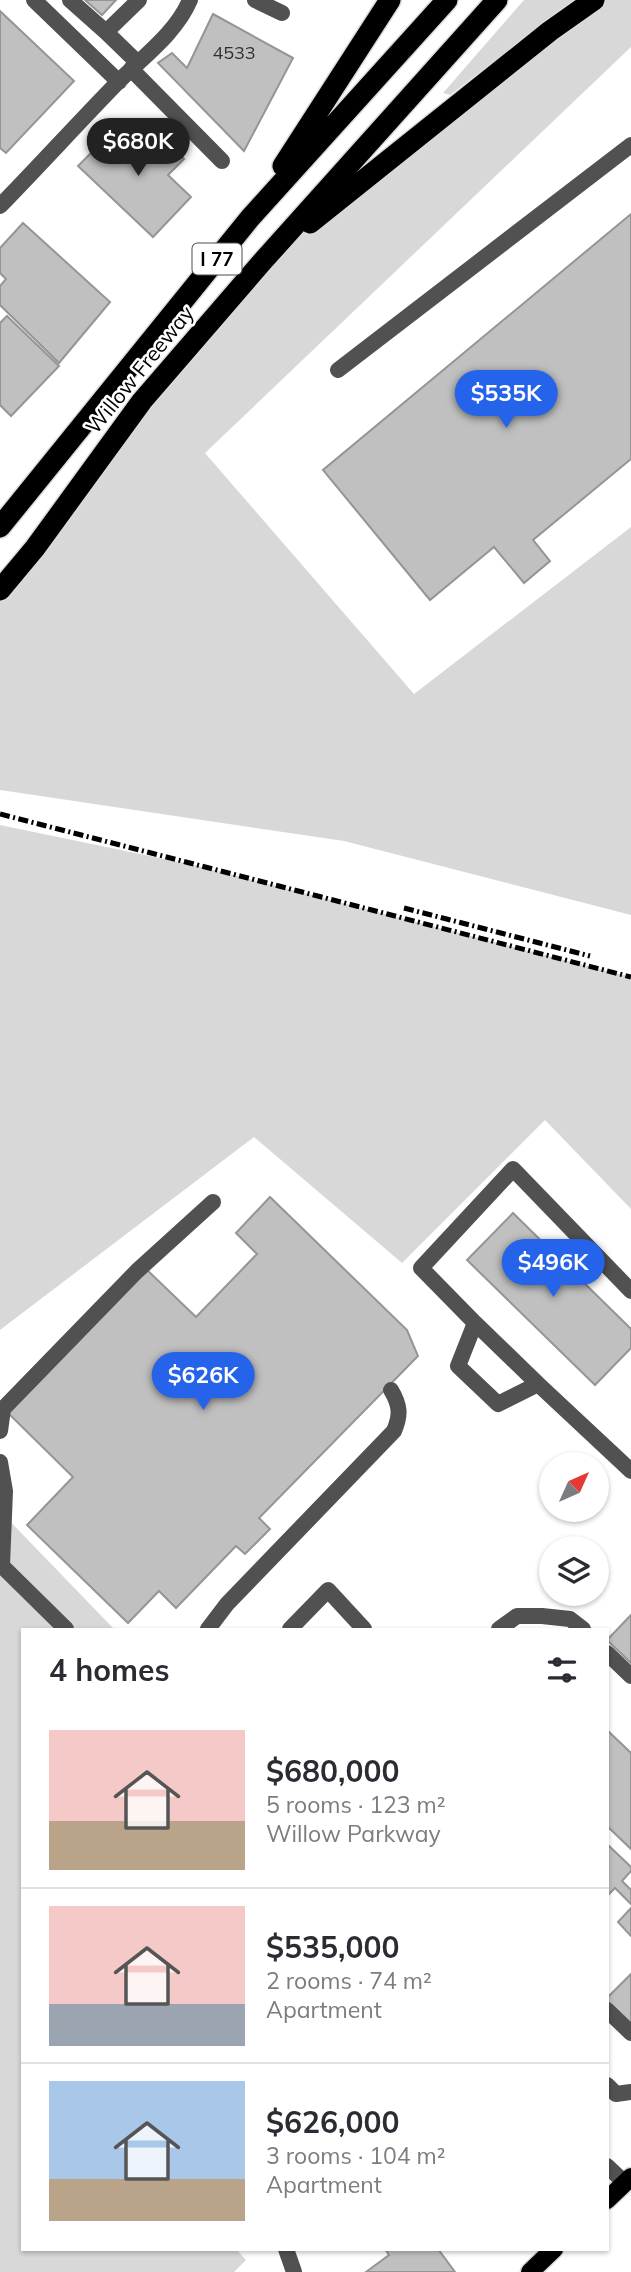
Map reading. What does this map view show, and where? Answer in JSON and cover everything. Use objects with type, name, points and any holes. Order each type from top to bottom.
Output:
[{"type":"highway","points":[[250,218],[390,0]]},
{"type":"highway","name":"Willow Freeway","points":[[0,527],[250,218],[447,0]]},
{"type":"highway","name":"Willow Freeway","points":[[0,590],[35,548],[142,401],[262,262],[497,0]]},
{"type":"highway","points":[[262,262],[550,31],[594,0]]},
{"type":"main road","points":[[609,2198],[628,2180]]},
{"type":"main road","points":[[530,2272],[552,2251]]},
{"type":"street","points":[[34,0],[119,82]]},
{"type":"street","points":[[70,0],[106,32],[222,161]]},
{"type":"street","points":[[106,32],[139,0]]},
{"type":"street","points":[[0,206],[172,30],[190,0]]},
{"type":"street","points":[[255,0],[282,13]]},
{"type":"street","points":[[338,370],[631,145]]},
{"type":"street","points":[[631,1291],[513,1169],[421,1268],[631,1471]]},
{"type":"street","points":[[0,1430],[3,1409],[137,1271],[213,1202]]},
{"type":"street","points":[[475,1323],[458,1366],[498,1404],[538,1384]]},
{"type":"street","points":[[209,1628],[227,1604],[394,1431],[400,1418],[398,1402],[391,1390]]},
{"type":"street","points":[[0,1462],[5,1491],[1,1565],[65,1628]]},
{"type":"street","points":[[291,1628],[328,1590],[362,1628]]},
{"type":"street","points":[[500,1628],[517,1616],[542,1616],[570,1619],[582,1628]]},
{"type":"street","points":[[609,1655],[631,1676]]},
{"type":"street","points":[[609,2012],[631,2033]]},
{"type":"street","points":[[609,2087],[616,2094],[631,2092]]},
{"type":"street","points":[[609,2167],[628,2180]]},
{"type":"street","points":[[288,2251],[294,2272]]},
{"type":"shaded area","points":[[524,0],[573,0],[450,95],[443,93]]},
{"type":"shaded area","points":[[594,0],[631,0],[631,47],[205,453],[414,694],[631,527],[631,915],[344,841],[0,790],[0,590],[262,262]]},
{"type":"shaded area","points":[[0,825],[198,866],[631,977],[631,1209],[545,1120],[402,1263],[254,1137],[0,1330]]},
{"type":"shaded area","points":[[0,1511],[113,1628],[21,1628],[21,2251],[238,2251],[246,2260],[234,2272],[0,2272]]},
{"type":"building","points":[[85,0],[116,0],[102,15]]},
{"type":"building","points":[[0,11],[74,81],[6,153],[0,148]]},
{"type":"building","points":[[213,14],[293,58],[244,151],[158,63],[172,53],[187,68]]},
{"type":"building","points":[[121,127],[141,146],[155,131],[184,159],[168,175],[191,197],[153,237],[78,166],[92,152],[90,150],[98,141],[103,146]]},
{"type":"building","points":[[631,214],[631,459],[533,540],[550,561],[524,583],[494,547],[430,600],[323,470]]},
{"type":"building","points":[[23,223],[110,302],[59,363],[0,305],[0,286],[6,279],[0,273],[0,248]]},
{"type":"building","points":[[7,316],[59,366],[11,416],[0,405],[0,323]]},
{"type":"building","points":[[270,1197],[407,1330],[418,1356],[259,1518],[270,1529],[245,1554],[236,1546],[176,1608],[159,1591],[128,1623],[27,1525],[73,1477],[5,1410],[144,1267],[196,1317],[257,1254],[236,1233]]},
{"type":"building","points":[[513,1213],[631,1329],[631,1348],[595,1385],[467,1260]]},
{"type":"building","points":[[631,1615],[631,1663],[609,1642],[609,1638]]},
{"type":"building","points":[[609,1732],[631,1753],[631,1849],[609,1828]]},
{"type":"building","points":[[609,1846],[631,1867],[631,1871],[622,1881],[631,1890],[631,1904],[615,1888],[609,1894]]},
{"type":"building","points":[[631,1908],[631,1936],[618,1922]]},
{"type":"building","points":[[631,1974],[631,2025],[609,2003],[609,1996]]},
{"type":"building","points":[[386,2251],[439,2251],[455,2272],[366,2272],[389,2255]]},
{"type":"railway","points":[[0,814],[631,977]]},
{"type":"railway","points":[[404,908],[590,956]]}]
